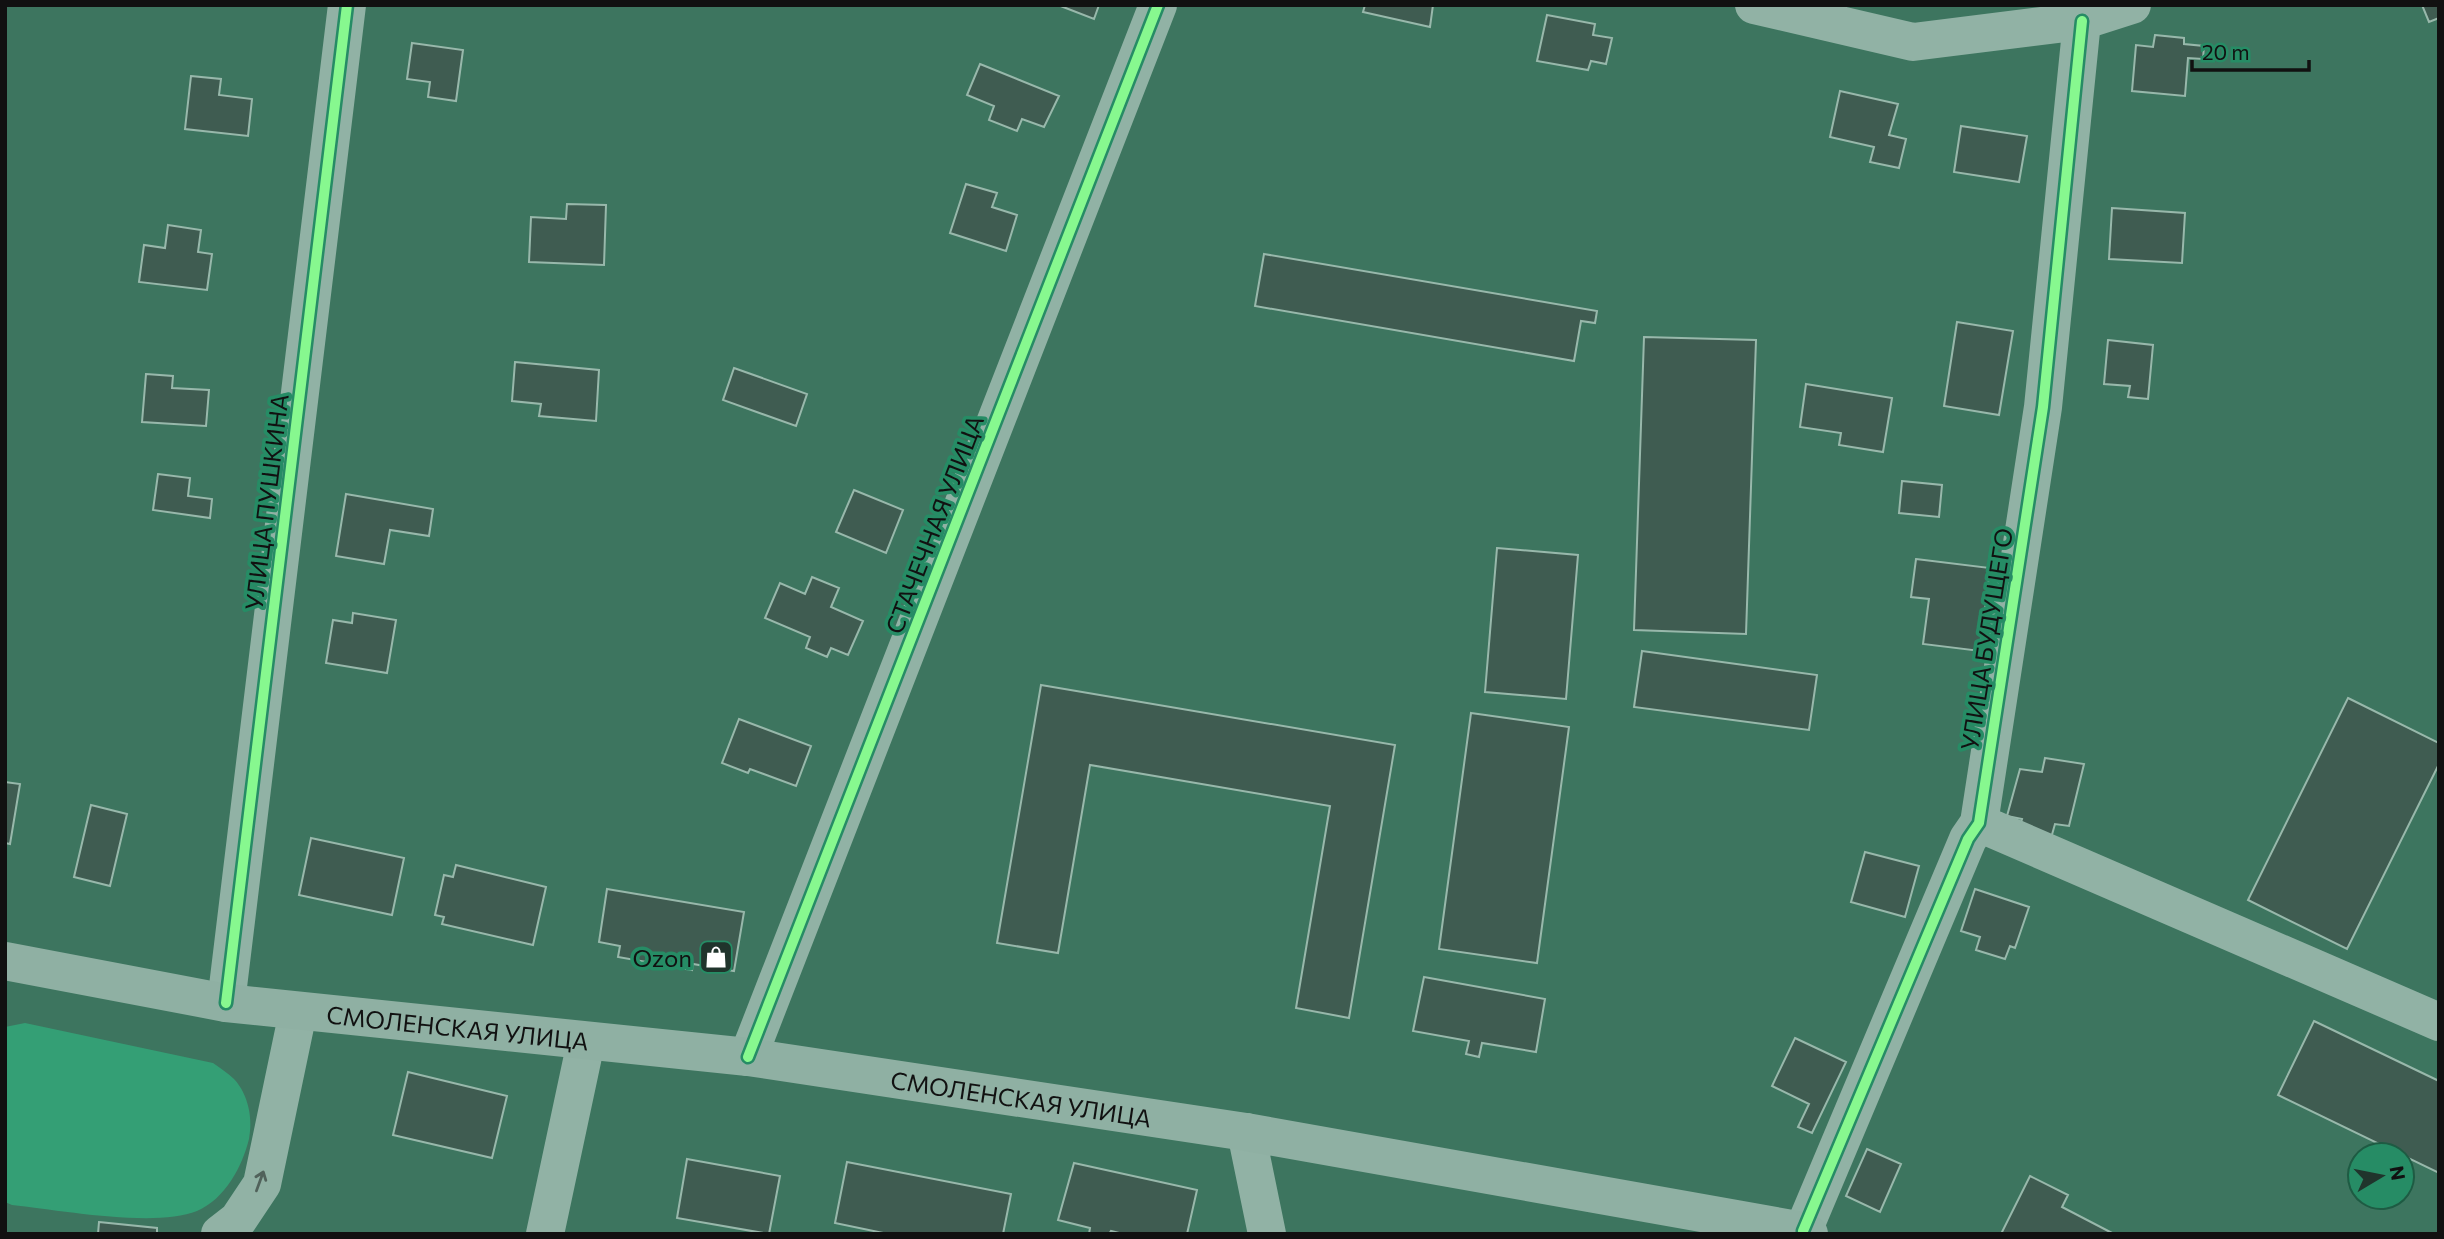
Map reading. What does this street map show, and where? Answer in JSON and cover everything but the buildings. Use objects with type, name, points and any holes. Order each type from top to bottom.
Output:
[{"type":"main road","name":"СМОЛЕНСКАЯ УЛИЦА","points":[[5,961],[226,1003],[748,1057],[1246,1132],[1806,1232]]},
{"type":"street","name":"УЛИЦА ПУШКИНА","points":[[226,1003],[347,5]]},
{"type":"street","name":"СТАЧЕЧНАЯ УЛИЦА","points":[[748,1057],[1158,5]]},
{"type":"street","points":[[1754,5],[1913,42],[2082,21],[2132,5]]},
{"type":"street","name":"УЛИЦА БУДУЩЕГО","points":[[1806,1232],[1968,839],[1979,823],[2043,407],[2082,21]]},
{"type":"street","points":[[1979,823],[2439,1022]]},
{"type":"street","points":[[219,1234],[238,1220],[262,1184],[298,1012]]},
{"type":"street","points":[[545,1234],[586,1042]]},
{"type":"street","points":[[1246,1132],[1266,1234]]},
{"type":"green space","points":[[25,1023],[213,1063],[234,1079],[246,1100],[250,1132],[242,1160],[224,1190],[207,1206],[197,1211],[157,1218],[80,1214],[5,1202],[5,1027]]},
{"type":"cycle path","points":[[226,1003],[347,5]]},
{"type":"cycle path","points":[[748,1057],[1158,5]]},
{"type":"cycle path","points":[[1803,1231],[1968,839],[1979,823],[2043,407],[2082,21]]},
{"type":"place","name":"Ozon","points":[[716,957]]}]
